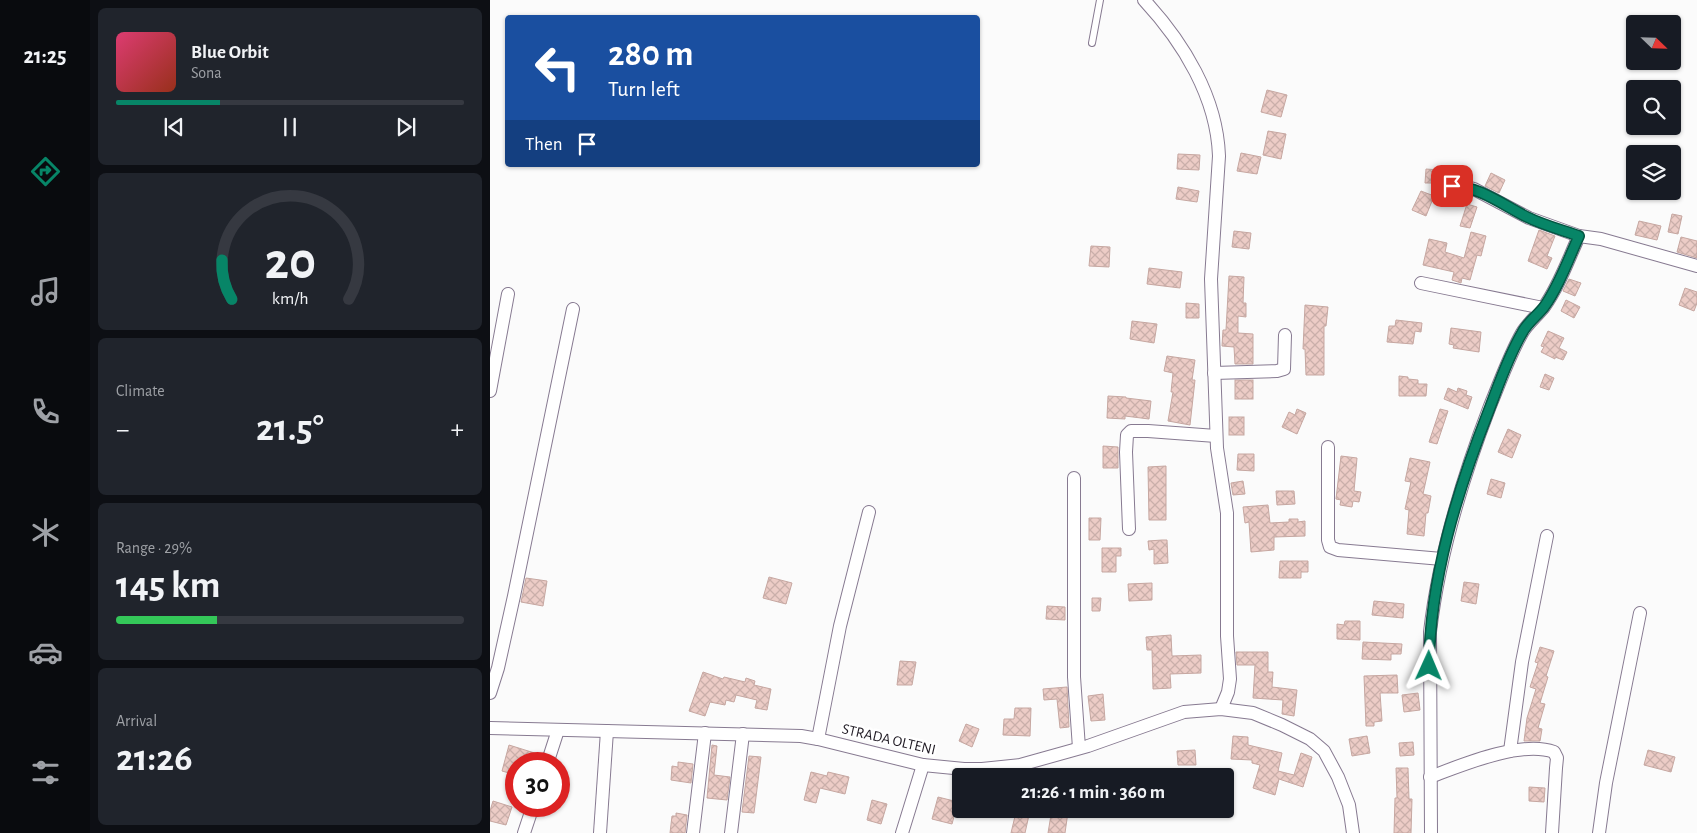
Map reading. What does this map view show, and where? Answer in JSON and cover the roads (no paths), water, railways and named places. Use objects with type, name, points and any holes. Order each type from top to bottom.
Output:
[{"type":"street","points":[[1144,0],[1162,18],[1184,50],[1202,85],[1214,116],[1218,137],[1219,156],[1211,279],[1216,436],[1227,513],[1230,679],[1228,692],[1221,709]]},
{"type":"street","points":[[1440,187],[1463,186],[1474,189],[1529,218],[1579,236],[1601,239],[1697,266]]},
{"type":"street","points":[[1431,833],[1430,632],[1433,602],[1453,514],[1477,440],[1522,332],[1554,292],[1579,236]]},
{"type":"street","points":[[1421,283],[1543,308]]},
{"type":"street","points":[[490,391],[508,294]]},
{"type":"street","points":[[490,693],[498,668],[514,596],[573,309]]},
{"type":"street","points":[[1214,373],[1277,371],[1284,369],[1286,335]]},
{"type":"street","points":[[1129,530],[1126,452],[1128,435],[1131,431],[1216,436]]},
{"type":"street","points":[[1328,448],[1328,540],[1330,547],[1347,551],[1442,559]]},
{"type":"street","points":[[1074,478],[1074,677],[1079,748]]},
{"type":"street","points":[[818,739],[840,626],[869,512]]},
{"type":"street","points":[[1510,751],[1522,662],[1546,536]]},
{"type":"street","points":[[1599,833],[1606,782],[1640,613]]},
{"type":"street","name":"STRADA OLTENI","points":[[490,728],[801,736],[923,765],[964,769],[1020,764],[1079,748],[1184,712],[1221,709],[1253,714],[1282,725],[1310,739],[1324,751],[1338,777],[1349,805],[1353,833]]},
{"type":"street","points":[[551,752],[558,730]]},
{"type":"street","points":[[600,833],[607,731]]},
{"type":"street","points":[[693,833],[705,733]]},
{"type":"street","points":[[731,833],[743,734]]},
{"type":"street","points":[[1430,777],[1469,762],[1510,751],[1530,748],[1554,752],[1556,768],[1552,833]]},
{"type":"street","points":[[902,833],[923,765]]},
{"type":"street","points":[[524,833],[529,817]]},
{"type":"lane","points":[[1092,42],[1100,0]]}]
